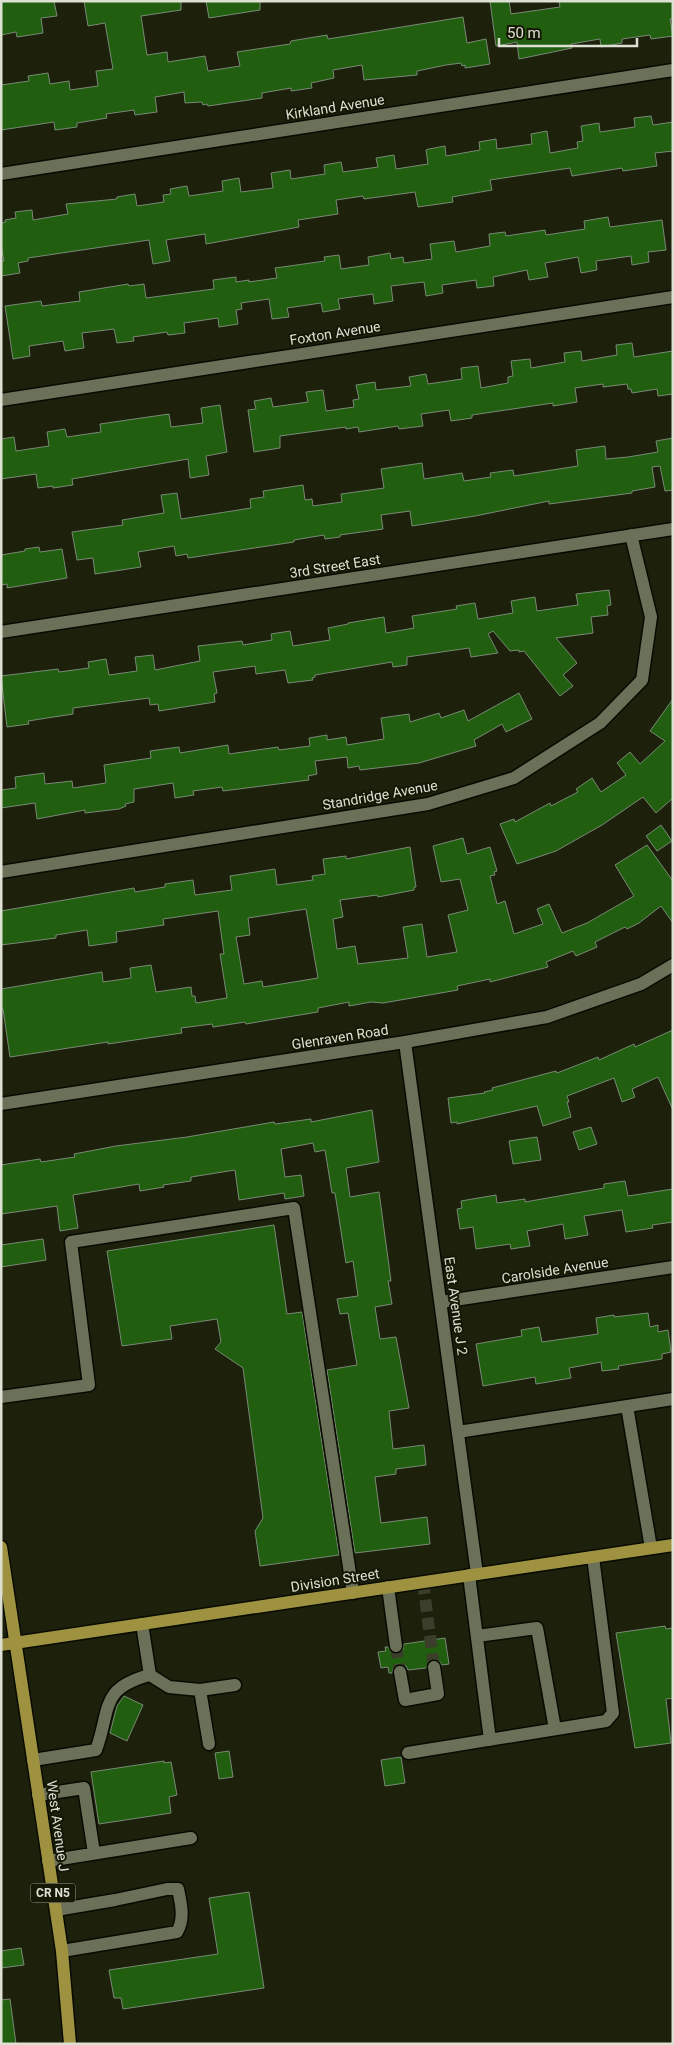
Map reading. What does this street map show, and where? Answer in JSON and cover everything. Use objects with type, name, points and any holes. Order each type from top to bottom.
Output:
[{"type":"main road","name":"Division Street","points":[[1,1645],[673,1545]]},
{"type":"main road","name":"CR N5","points":[[1,1546],[16,1643]]},
{"type":"main road","name":"West Avenue J","points":[[16,1643],[62,1951],[70,2044]]},
{"type":"street","name":"Kirkland Avenue","points":[[1,174],[673,70]]},
{"type":"street","name":"Foxton Avenue","points":[[1,400],[673,297]]},
{"type":"street","name":"3rd Street East","points":[[1,632],[673,529]]},
{"type":"street","name":"Standridge Avenue","points":[[1,872],[428,804],[514,778],[600,723],[642,680],[651,617],[631,535]]},
{"type":"street","name":"Glenraven Road","points":[[1,1104],[405,1042],[547,1017],[640,984],[673,965]]},
{"type":"street","name":"East Avenue J 2","points":[[405,1042],[458,1432],[473,1575],[477,1636],[490,1740]]},
{"type":"street","points":[[1,1397],[89,1385],[71,1242],[294,1208],[353,1593]]},
{"type":"street","name":"Carolside Avenue","points":[[441,1302],[673,1266]]},
{"type":"street","points":[[458,1432],[673,1399]]},
{"type":"street","points":[[627,1406],[650,1548]]},
{"type":"street","points":[[408,1753],[606,1721],[613,1713],[593,1557]]},
{"type":"street","points":[[388,1587],[396,1646]]},
{"type":"street","points":[[142,1624],[150,1675]]},
{"type":"street","points":[[477,1636],[537,1628],[555,1729]]},
{"type":"street","points":[[400,1672],[405,1700],[438,1694],[434,1667]]},
{"type":"street","points":[[33,1760],[96,1750],[112,1696],[122,1685],[136,1679],[150,1675],[169,1687],[200,1690],[235,1685]]},
{"type":"street","points":[[200,1690],[209,1744]]},
{"type":"street","points":[[38,1795],[84,1788],[94,1853]]},
{"type":"street","points":[[48,1861],[191,1838]]},
{"type":"street","points":[[56,1910],[167,1889],[178,1889],[181,1906],[182,1924],[177,1932],[62,1951]]},
{"type":"building","points":[[1,1],[54,1],[57,16],[41,18],[43,33],[17,37],[16,32],[1,35]]},
{"type":"building","points":[[84,1],[181,1],[181,10],[141,16],[147,55],[167,52],[168,62],[205,56],[208,71],[240,66],[237,52],[290,44],[291,41],[327,35],[328,39],[463,17],[467,43],[486,39],[490,64],[465,68],[465,65],[462,66],[461,63],[417,71],[417,75],[364,80],[362,65],[333,70],[334,78],[311,83],[312,88],[291,91],[291,88],[262,93],[262,98],[208,106],[207,104],[203,105],[202,102],[185,103],[184,92],[155,97],[157,112],[135,115],[134,110],[106,114],[107,118],[77,123],[77,127],[55,130],[54,122],[1,130],[1,85],[29,81],[28,76],[48,73],[50,84],[69,81],[70,90],[98,86],[96,71],[113,69],[105,23],[88,26]]},
{"type":"building","points":[[206,1],[260,1],[260,10],[209,18]]},
{"type":"building","points":[[490,1],[509,1],[511,14],[560,7],[559,1],[673,1],[673,19],[670,19],[673,36],[651,39],[650,35],[622,39],[622,43],[601,47],[600,39],[571,44],[572,48],[519,59],[517,42],[496,46]]},
{"type":"building","points":[[651,116],[653,125],[673,122],[673,151],[655,153],[657,166],[623,171],[622,168],[572,176],[570,168],[490,180],[492,190],[452,197],[453,202],[418,207],[415,192],[364,199],[363,196],[336,200],[338,214],[298,220],[299,227],[206,244],[205,234],[166,240],[170,261],[153,264],[149,240],[28,258],[28,261],[18,263],[20,273],[1,276],[1,261],[4,261],[1,245],[1,223],[6,222],[5,220],[16,218],[15,212],[32,210],[33,220],[68,214],[66,204],[117,199],[117,197],[135,194],[137,206],[164,202],[163,195],[171,194],[170,189],[187,186],[189,196],[223,191],[222,181],[239,178],[241,192],[273,188],[271,173],[290,170],[291,179],[325,174],[324,165],[341,162],[343,172],[378,167],[376,158],[394,155],[396,169],[428,164],[426,150],[429,149],[445,146],[446,156],[480,150],[479,142],[496,139],[497,149],[532,144],[531,134],[547,131],[550,153],[578,148],[577,142],[583,141],[581,126],[599,123],[600,132],[635,127],[634,118]]},
{"type":"building","points":[[608,217],[610,227],[662,220],[666,250],[648,252],[649,262],[632,265],[631,256],[596,261],[597,270],[581,273],[578,257],[545,263],[548,277],[529,280],[527,270],[493,277],[494,286],[477,288],[476,280],[442,285],[443,293],[426,296],[424,282],[391,286],[393,301],[374,304],[373,294],[338,299],[340,309],[323,312],[321,303],[287,308],[289,317],[272,319],[269,299],[241,303],[242,309],[236,310],[238,324],[219,327],[218,318],[184,323],[185,333],[168,335],[167,332],[133,337],[134,341],[117,343],[114,329],[82,333],[84,348],[65,351],[63,341],[29,346],[30,356],[13,359],[5,306],[41,301],[42,306],[80,301],[79,292],[128,284],[129,286],[144,284],[146,298],[214,289],[213,280],[236,277],[236,282],[249,280],[249,282],[277,278],[275,268],[325,261],[324,257],[339,255],[341,269],[369,265],[368,257],[390,253],[391,259],[403,257],[404,263],[432,259],[430,244],[454,241],[456,252],[490,246],[489,234],[505,232],[506,236],[545,230],[546,235],[585,229],[584,221]]},
{"type":"building","points":[[632,343],[634,357],[673,351],[673,394],[658,396],[657,389],[632,393],[631,389],[628,389],[627,384],[603,387],[603,384],[575,388],[577,402],[553,406],[553,403],[472,415],[472,418],[451,421],[449,410],[421,414],[423,426],[399,429],[398,426],[359,432],[358,427],[346,429],[346,427],[280,436],[280,448],[254,452],[248,410],[256,409],[254,401],[271,398],[273,407],[308,402],[306,392],[323,390],[326,411],[354,407],[353,400],[359,399],[356,385],[375,382],[376,390],[411,386],[409,377],[426,374],[428,384],[462,379],[461,368],[478,366],[481,388],[508,383],[508,377],[513,376],[511,361],[530,359],[531,368],[565,362],[564,353],[581,351],[582,361],[617,355],[616,345]]},
{"type":"building","points":[[220,405],[227,452],[206,456],[209,475],[190,478],[188,459],[72,479],[73,485],[53,488],[53,486],[38,488],[36,474],[1,479],[1,439],[14,437],[16,451],[49,446],[47,432],[65,429],[67,437],[101,432],[100,424],[169,414],[171,427],[203,423],[201,408]]},
{"type":"building","points":[[673,438],[673,490],[665,491],[660,466],[652,467],[655,487],[632,491],[632,493],[549,504],[549,501],[412,526],[410,511],[381,515],[383,529],[325,539],[324,535],[294,540],[294,542],[188,558],[187,554],[176,556],[174,546],[138,552],[141,567],[95,574],[93,558],[77,560],[72,532],[123,525],[122,520],[164,513],[161,495],[177,493],[181,519],[251,508],[250,499],[264,497],[263,491],[303,485],[305,500],[312,499],[313,506],[342,502],[341,494],[384,488],[381,469],[422,463],[424,479],[462,473],[464,481],[491,477],[490,473],[513,470],[514,476],[578,466],[576,450],[605,446],[606,459],[628,457],[658,452],[656,441]]},
{"type":"building","points":[[39,547],[40,552],[62,549],[67,578],[7,588],[7,584],[1,585],[1,555]]},
{"type":"building","points":[[609,590],[611,605],[607,606],[608,615],[591,617],[593,633],[556,638],[577,663],[563,675],[573,686],[560,696],[524,651],[510,651],[493,631],[488,634],[498,653],[471,657],[469,648],[407,657],[407,665],[393,667],[392,662],[315,675],[312,678],[313,680],[288,683],[285,670],[256,674],[255,666],[213,672],[217,693],[214,694],[215,702],[159,711],[158,704],[150,705],[149,698],[73,708],[73,714],[28,721],[29,724],[7,727],[1,676],[58,669],[59,672],[89,668],[88,662],[106,659],[109,675],[137,671],[135,657],[153,655],[155,670],[200,661],[198,646],[242,641],[243,645],[272,640],[271,634],[290,631],[293,646],[330,640],[328,628],[348,623],[384,617],[386,633],[414,628],[412,616],[457,609],[456,606],[475,603],[478,619],[513,613],[511,601],[535,597],[537,611],[578,605],[576,594]]},
{"type":"building","points":[[519,693],[532,719],[506,732],[502,724],[474,740],[476,746],[419,763],[360,770],[359,766],[348,768],[347,757],[315,761],[317,774],[308,776],[309,780],[223,791],[222,787],[193,791],[194,795],[175,798],[173,783],[134,789],[134,802],[125,804],[126,806],[119,809],[85,813],[85,810],[37,819],[35,803],[1,808],[1,790],[16,788],[15,777],[44,773],[45,784],[72,781],[73,788],[106,783],[104,765],[151,758],[150,751],[179,747],[180,753],[228,745],[229,754],[278,747],[279,750],[310,746],[309,738],[327,735],[327,740],[346,737],[347,745],[384,739],[381,718],[409,714],[410,722],[439,713],[441,718],[464,710],[468,721]]},
{"type":"building","points":[[673,699],[673,798],[656,813],[643,797],[602,825],[556,851],[517,864],[500,824],[514,819],[515,822],[550,803],[551,806],[578,792],[576,789],[592,778],[601,792],[626,775],[617,763],[630,752],[640,764],[665,741],[650,731]]},
{"type":"building","points":[[661,825],[672,841],[657,851],[646,836]]},
{"type":"building","points":[[463,838],[467,854],[490,847],[497,871],[494,872],[495,875],[490,876],[497,904],[505,901],[514,934],[543,924],[537,909],[549,904],[562,933],[587,923],[634,896],[615,865],[647,845],[673,881],[673,923],[661,906],[639,923],[627,929],[625,927],[595,942],[597,947],[576,956],[573,951],[546,962],[548,967],[490,982],[490,979],[457,986],[458,990],[383,1003],[371,1002],[349,1006],[349,1002],[318,1008],[318,1012],[246,1024],[245,1022],[213,1027],[212,1024],[181,1028],[182,1033],[10,1057],[3,1009],[1,1009],[1,989],[102,972],[103,982],[131,978],[130,968],[151,965],[156,992],[191,987],[192,996],[195,996],[196,1003],[227,998],[220,954],[224,954],[218,911],[163,919],[164,925],[116,932],[117,942],[89,946],[87,930],[56,935],[56,938],[1,945],[1,911],[134,888],[135,892],[165,887],[165,884],[193,880],[195,895],[232,890],[230,876],[275,869],[277,885],[313,880],[312,876],[325,874],[323,859],[346,856],[346,859],[410,847],[416,887],[414,887],[414,890],[378,897],[377,895],[340,900],[343,917],[333,919],[337,949],[355,946],[358,964],[408,958],[403,927],[422,924],[427,957],[457,952],[448,915],[468,910],[460,879],[441,882],[433,846]],"holes":[[[306,909],[318,978],[263,987],[262,981],[244,984],[236,937],[250,935],[248,918]]]},
{"type":"building","points":[[673,1030],[673,1110],[658,1077],[632,1089],[635,1097],[622,1102],[614,1078],[567,1096],[571,1117],[543,1126],[537,1106],[457,1124],[457,1122],[451,1123],[448,1098],[485,1093],[493,1090],[492,1088],[556,1071],[557,1073],[598,1057],[599,1060],[634,1044],[635,1047]]},
{"type":"building","points":[[372,1110],[379,1162],[346,1168],[350,1197],[379,1192],[391,1281],[388,1281],[392,1304],[375,1307],[380,1339],[396,1337],[409,1408],[389,1411],[393,1449],[424,1445],[426,1465],[396,1469],[396,1474],[375,1477],[381,1523],[427,1517],[430,1544],[355,1553],[327,1370],[357,1365],[348,1313],[340,1314],[337,1299],[358,1296],[353,1261],[346,1263],[335,1193],[332,1193],[325,1150],[315,1152],[313,1143],[281,1149],[285,1177],[301,1175],[304,1196],[285,1199],[284,1193],[239,1200],[235,1170],[191,1177],[191,1181],[140,1191],[139,1184],[73,1195],[78,1228],[60,1231],[57,1206],[1,1214],[1,1165],[40,1159],[41,1162],[75,1157],[74,1154],[116,1146],[187,1137],[274,1122],[275,1124],[311,1119],[311,1122]]},
{"type":"building","points":[[591,1127],[597,1144],[579,1150],[573,1132]]},
{"type":"building","points":[[537,1137],[541,1160],[513,1164],[509,1141]]},
{"type":"building","points":[[625,1181],[628,1196],[673,1189],[673,1222],[652,1225],[653,1228],[626,1232],[622,1210],[584,1216],[588,1235],[565,1239],[563,1224],[527,1231],[530,1246],[511,1249],[510,1244],[476,1249],[473,1227],[460,1229],[457,1209],[462,1208],[461,1201],[496,1195],[497,1203],[525,1199],[525,1202],[604,1188],[604,1184]]},
{"type":"building","points":[[274,1225],[287,1314],[302,1312],[339,1555],[260,1566],[255,1531],[263,1518],[243,1368],[215,1349],[221,1342],[217,1319],[170,1326],[172,1339],[122,1346],[107,1251]]},
{"type":"building","points":[[43,1239],[46,1260],[1,1267],[1,1245]]},
{"type":"building","points":[[648,1313],[650,1327],[658,1325],[658,1332],[668,1330],[671,1352],[662,1354],[662,1359],[618,1366],[619,1369],[602,1371],[601,1362],[569,1368],[571,1378],[536,1384],[535,1377],[483,1386],[476,1344],[522,1336],[521,1330],[539,1327],[542,1342],[598,1334],[596,1318]]},
{"type":"building","points":[[665,1626],[666,1629],[673,1628],[673,1698],[666,1699],[671,1743],[635,1748],[616,1633]]},
{"type":"building","points":[[445,1638],[449,1664],[442,1665],[433,1659],[429,1661],[426,1668],[408,1670],[406,1666],[399,1664],[394,1666],[392,1673],[389,1673],[388,1667],[381,1668],[378,1652],[386,1651],[385,1647],[388,1647],[392,1653],[398,1654],[403,1650],[404,1644]]},
{"type":"building","points":[[124,1696],[143,1705],[127,1741],[110,1733],[117,1706]]},
{"type":"building","points":[[229,1751],[233,1777],[219,1779],[215,1753]]},
{"type":"building","points":[[401,1757],[405,1783],[385,1786],[381,1760]]},
{"type":"building","points":[[164,1761],[164,1763],[171,1762],[177,1795],[169,1797],[171,1813],[99,1824],[91,1772]]},
{"type":"building","points":[[249,1892],[264,1988],[123,2009],[121,1998],[114,1998],[109,1970],[218,1954],[209,1898]]},
{"type":"building","points":[[21,1948],[24,1965],[1,1968],[1,1951]]},
{"type":"building","points":[[10,1999],[16,2044],[1,2044],[1,2000]]},
{"type":"tunnel","points":[[423,1582],[434,1667]]},
{"type":"tunnel","points":[[396,1646],[400,1672]]}]
